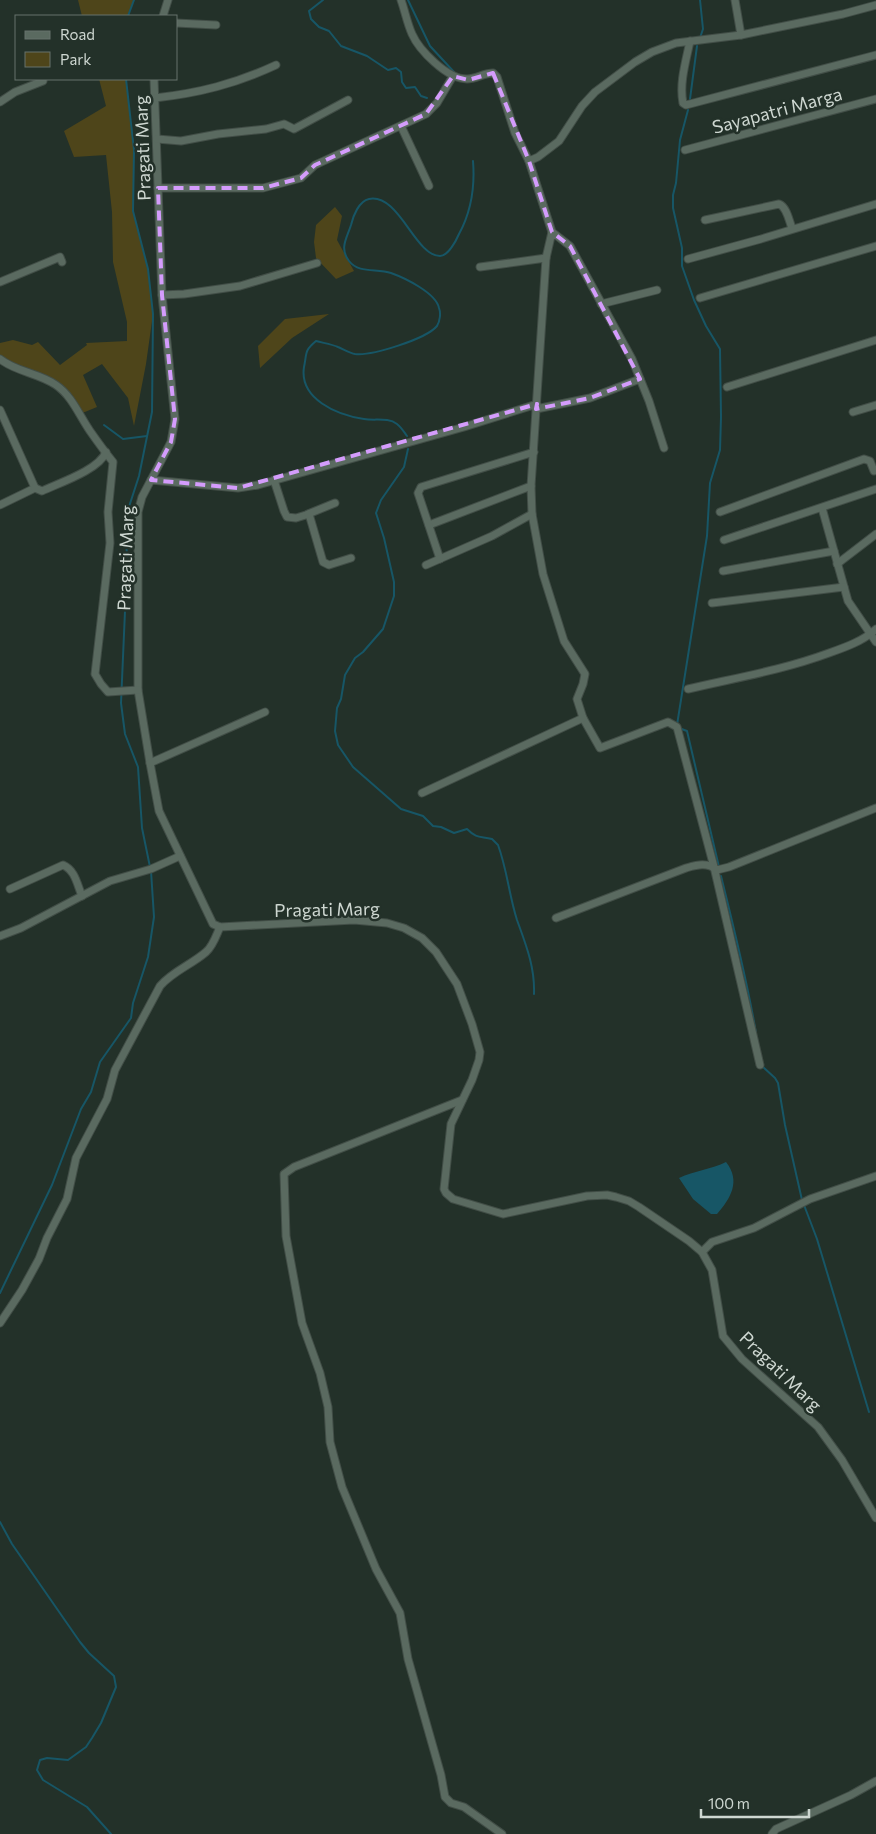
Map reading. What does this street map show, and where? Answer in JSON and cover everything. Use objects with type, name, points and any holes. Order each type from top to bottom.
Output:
[{"type":"street","points":[[163,15],[168,0]]},
{"type":"street","points":[[401,0],[412,34],[435,63],[452,76],[468,80],[487,73],[493,73],[515,133],[529,161],[552,232],[546,258],[531,486],[532,514],[543,574],[564,641],[585,674],[577,699],[584,718],[600,748],[668,722],[677,727],[714,867],[760,1065]]},
{"type":"street","points":[[734,0],[741,35]]},
{"type":"street","points":[[529,161],[538,157],[559,141],[582,106],[595,92],[635,62],[652,52],[676,43],[741,35],[843,14],[876,5]]},
{"type":"street","points":[[178,23],[216,25]]},
{"type":"street","points":[[690,41],[682,88],[683,103],[686,105],[876,55]]},
{"type":"street","points":[[155,98],[186,95],[217,88],[247,78],[276,65]]},
{"type":"street","points":[[158,188],[263,188],[301,178],[312,167],[432,110],[452,76]]},
{"type":"street","points":[[0,102],[15,92],[43,80]]},
{"type":"street","name":"Pragati Marg","points":[[154,80],[162,295],[175,419],[171,442],[142,496],[138,512],[138,690],[159,811],[213,924],[220,927],[354,920],[387,923],[404,928],[422,938],[444,963],[457,984],[480,1052],[479,1060],[463,1100],[451,1124],[444,1189],[446,1193],[453,1199],[503,1214],[587,1196],[607,1195],[629,1201],[689,1242],[702,1252],[712,1270],[723,1336],[742,1359],[818,1427],[842,1460],[876,1518]]},
{"type":"street","name":"Sayapatri Marga","points":[[685,150],[876,99]]},
{"type":"street","points":[[156,140],[181,141],[218,134],[266,129],[284,124],[294,129],[348,100]]},
{"type":"street","points":[[401,126],[429,186]]},
{"type":"street","points":[[705,220],[779,204],[783,205],[792,228]]},
{"type":"street","points":[[688,259],[876,204]]},
{"type":"street","points":[[552,232],[570,246],[632,359],[650,401],[664,448]]},
{"type":"street","points":[[700,298],[876,246]]},
{"type":"street","points":[[0,282],[60,257],[62,262]]},
{"type":"street","points":[[480,267],[546,258]]},
{"type":"street","points":[[162,295],[184,294],[240,286],[317,263]]},
{"type":"street","points":[[602,304],[658,290]]},
{"type":"street","points":[[727,387],[876,340]]},
{"type":"street","points":[[0,359],[5,368],[30,372],[56,385],[72,401],[113,462],[108,512],[110,542],[95,674],[108,692],[138,690]]},
{"type":"street","points":[[151,480],[238,488],[274,480],[286,475],[537,406],[590,398],[640,379]]},
{"type":"street","points":[[853,412],[876,405]]},
{"type":"street","points":[[0,410],[35,488],[42,491],[93,467],[104,457],[106,452]]},
{"type":"street","points":[[440,559],[418,493],[421,487],[534,452]]},
{"type":"street","points":[[720,512],[864,459],[870,461],[875,472]]},
{"type":"street","points":[[274,480],[284,511],[288,517],[296,518],[335,503]]},
{"type":"street","points":[[429,526],[531,486]]},
{"type":"street","points":[[0,505],[35,488]]},
{"type":"street","points":[[724,540],[876,489]]},
{"type":"street","points":[[822,508],[848,600],[874,631],[876,642]]},
{"type":"street","points":[[308,514],[323,562],[330,565],[351,558]]},
{"type":"street","points":[[426,565],[492,536],[532,514]]},
{"type":"street","points":[[837,564],[876,534]]},
{"type":"street","points":[[723,571],[834,551]]},
{"type":"street","points":[[712,603],[844,587]]},
{"type":"street","points":[[688,689],[801,663],[850,646],[874,631]]},
{"type":"street","points":[[150,763],[265,712]]},
{"type":"street","points":[[422,793],[584,718]]},
{"type":"street","points":[[556,918],[686,868],[702,864],[714,867],[717,870],[729,867],[876,808]]},
{"type":"street","points":[[0,936],[21,928],[110,881],[151,869],[180,856]]},
{"type":"street","points":[[10,889],[63,865],[69,868],[73,874],[82,896]]},
{"type":"street","points":[[0,1323],[39,1260],[47,1238],[67,1199],[76,1158],[107,1098],[115,1070],[160,986],[169,975],[191,964],[207,951],[220,927]]},
{"type":"street","points":[[463,1100],[294,1166],[284,1174],[286,1236],[302,1323],[320,1373],[328,1407],[330,1442],[342,1487],[376,1569],[400,1613],[408,1659],[441,1775],[445,1797],[451,1803],[464,1807],[502,1834]]},
{"type":"street","points":[[702,1252],[712,1242],[754,1228],[810,1199],[876,1176]]},
{"type":"street","points":[[772,1834],[776,1829],[851,1795],[876,1781]]},
{"type":"highlighted area","points":[[493,73],[529,161],[552,232],[570,246],[640,379],[590,398],[536,409],[537,404],[238,488],[151,480],[171,442],[175,419],[162,295],[158,188],[263,188],[301,178],[315,165],[426,114],[453,76],[468,80]]},
{"type":"green space","points":[[78,0],[134,0],[128,15],[82,15]]},
{"type":"green space","points":[[99,80],[126,80],[134,150],[133,211],[148,269],[153,314],[134,426],[128,398],[102,364],[83,375],[97,407],[80,414],[56,385],[0,359],[0,343],[13,340],[32,345],[38,342],[60,365],[87,345],[86,343],[127,341],[127,322],[113,262],[112,212],[106,155],[74,157],[64,131],[106,106]]},
{"type":"green space","points":[[335,207],[342,216],[337,240],[354,271],[336,279],[316,258],[314,242],[316,225]]},
{"type":"green space","points":[[329,314],[292,338],[260,368],[258,346],[285,319]]},
{"type":"water","points":[[726,1162],[733,1176],[730,1196],[717,1214],[711,1214],[693,1199],[679,1178]]},
{"type":"waterway","points":[[128,15],[134,0]]},
{"type":"waterway","points":[[323,0],[309,11],[311,19],[319,27],[329,31],[341,46],[367,56],[388,70],[396,68],[401,72],[402,82],[406,88],[415,87],[421,96],[427,98]]},
{"type":"waterway","points":[[408,0],[430,46],[454,72]]},
{"type":"waterway","points":[[700,0],[703,29],[700,38]]},
{"type":"waterway","points":[[690,99],[697,46]]},
{"type":"waterway","points":[[126,80],[134,150],[133,211],[148,269],[153,314],[152,412],[139,476],[125,519],[128,575],[121,703],[125,734],[138,767],[142,828],[150,867]]},
{"type":"waterway","points":[[677,725],[707,536],[710,483],[720,450],[721,417],[720,349],[706,326],[694,300],[682,266],[682,248],[673,208],[680,140],[688,110]]},
{"type":"waterway","points":[[407,436],[393,422],[353,417],[322,404],[307,388],[304,378],[306,355],[309,347],[316,341],[355,354],[373,352],[411,341],[437,326],[440,310],[437,302],[432,297],[412,282],[397,275],[358,268],[349,261],[344,247],[357,209],[365,200],[369,199],[380,200],[389,205],[414,236],[431,253],[440,256],[446,254],[458,237],[469,208],[473,189],[473,161]]},
{"type":"waterway","points":[[104,425],[123,439],[147,436]]},
{"type":"waterway","points":[[408,449],[404,467],[381,500],[376,513],[394,582],[394,596],[383,629],[363,652],[355,658],[345,675],[341,699],[337,708],[335,731],[338,745],[353,767],[401,809],[423,816],[433,826],[441,827],[454,833],[467,829],[476,836],[492,839],[498,845],[504,863],[514,911],[529,956],[534,994]]},
{"type":"waterway","points":[[679,728],[687,731],[719,867]]},
{"type":"waterway","points":[[0,1293],[52,1185],[81,1109],[91,1092],[100,1062],[131,1018],[133,1003],[148,957],[154,917],[151,871]]},
{"type":"waterway","points":[[721,876],[756,1033]]},
{"type":"waterway","points":[[763,1067],[778,1083],[785,1125],[802,1200]]},
{"type":"waterway","points":[[804,1205],[817,1239],[869,1412]]},
{"type":"waterway","points":[[0,1522],[12,1544],[80,1642],[114,1676],[116,1687],[101,1723],[86,1747],[68,1760],[47,1758],[40,1760],[37,1770],[43,1780],[87,1807],[111,1834]]}]
